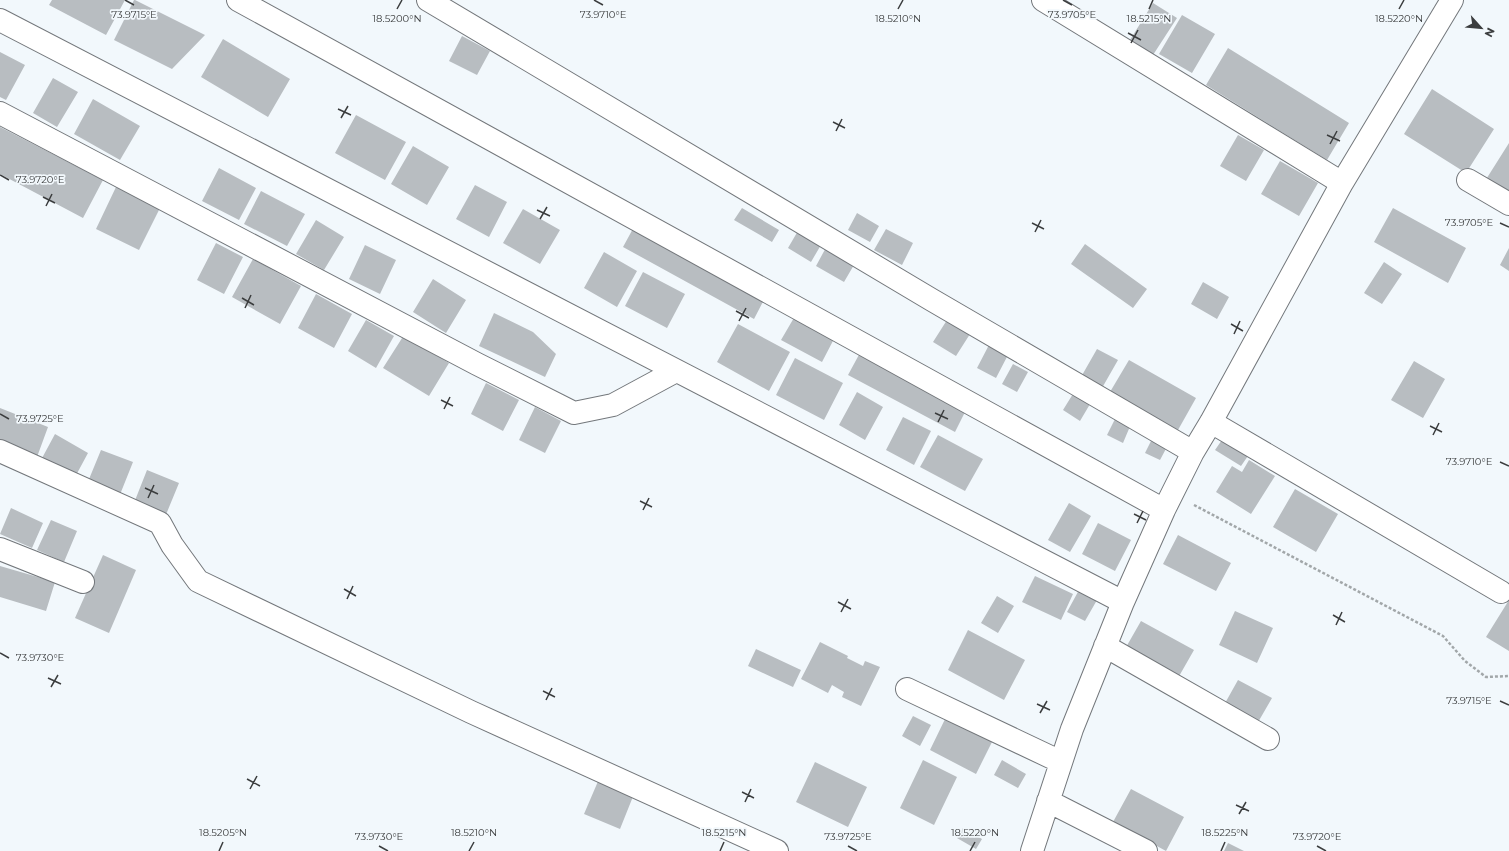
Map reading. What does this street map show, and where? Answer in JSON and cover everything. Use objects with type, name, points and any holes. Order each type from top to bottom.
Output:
[{"type":"street","points":[[238,0],[1168,502]]},
{"type":"street","points":[[428,0],[932,300],[1193,452]]},
{"type":"street","points":[[1042,0],[1342,183]]},
{"type":"street","points":[[1032,851],[1072,729],[1123,602],[1168,502],[1193,452],[1211,422],[1342,183],[1452,0]]},
{"type":"street","points":[[0,20],[1123,602]]},
{"type":"street","points":[[0,113],[477,364],[574,413],[613,405],[676,371]]},
{"type":"street","points":[[1468,180],[1509,204]]},
{"type":"street","points":[[1211,422],[1501,592]]},
{"type":"street","points":[[0,451],[160,523],[172,545],[198,581],[471,712],[777,851]]},
{"type":"street","points":[[0,549],[83,582]]},
{"type":"street","points":[[1105,646],[1268,739]]},
{"type":"street","points":[[908,689],[1061,762]]},
{"type":"street","points":[[1048,801],[1146,851]]},
{"type":"path","points":[[1168,502],[1443,636],[1465,661],[1486,677],[1509,676]]},
{"type":"building","points":[[52,0],[125,0],[106,35],[49,5]]},
{"type":"building","points":[[134,0],[205,35],[172,69],[114,40]]},
{"type":"building","points":[[1153,3],[1177,18],[1153,55],[1130,40]]},
{"type":"building","points":[[1182,15],[1215,34],[1192,73],[1159,54]]},
{"type":"building","points":[[462,36],[490,51],[477,75],[449,61]]},
{"type":"building","points":[[223,39],[290,79],[268,117],[201,77]]},
{"type":"building","points":[[1228,48],[1349,123],[1327,160],[1206,85]]},
{"type":"building","points":[[0,52],[25,65],[6,100],[0,97]]},
{"type":"building","points":[[53,78],[78,92],[57,127],[33,113]]},
{"type":"building","points":[[1432,89],[1494,129],[1466,173],[1404,134]]},
{"type":"building","points":[[93,99],[140,126],[120,160],[74,134]]},
{"type":"building","points":[[356,115],[406,142],[385,180],[335,153]]},
{"type":"building","points":[[0,127],[103,180],[83,218],[0,174]]},
{"type":"building","points":[[1238,135],[1264,150],[1246,181],[1220,166]]},
{"type":"building","points":[[1509,143],[1509,197],[1485,181]]},
{"type":"building","points":[[413,146],[449,167],[427,205],[391,184]]},
{"type":"building","points":[[1280,161],[1318,183],[1299,216],[1261,194]]},
{"type":"building","points":[[219,168],[256,188],[239,220],[202,201]]},
{"type":"building","points":[[475,185],[507,202],[489,237],[456,219]]},
{"type":"building","points":[[116,187],[160,208],[139,250],[96,229]]},
{"type":"building","points":[[261,191],[305,214],[287,246],[244,224]]},
{"type":"building","points":[[742,208],[779,230],[772,242],[734,220]]},
{"type":"building","points":[[1393,208],[1466,248],[1448,283],[1374,242]]},
{"type":"building","points":[[523,209],[560,230],[540,264],[503,243]]},
{"type":"building","points":[[857,213],[879,226],[870,242],[848,230]]},
{"type":"building","points":[[316,220],[344,237],[324,270],[296,254]]},
{"type":"building","points":[[802,224],[825,238],[811,262],[788,248]]},
{"type":"building","points":[[635,225],[766,296],[754,319],[623,247]]},
{"type":"building","points":[[886,229],[913,243],[902,265],[874,250]]},
{"type":"building","points":[[829,242],[858,258],[844,282],[816,266]]},
{"type":"building","points":[[216,243],[243,257],[224,294],[197,280]]},
{"type":"building","points":[[1085,244],[1147,289],[1133,308],[1071,264]]},
{"type":"building","points":[[365,245],[396,260],[380,294],[349,279]]},
{"type":"building","points":[[1509,248],[1509,271],[1500,265]]},
{"type":"building","points":[[604,252],[637,271],[617,307],[584,288]]},
{"type":"building","points":[[253,259],[301,286],[280,324],[232,297]]},
{"type":"building","points":[[1384,262],[1402,274],[1382,304],[1364,293]]},
{"type":"building","points":[[643,272],[685,294],[667,328],[625,306]]},
{"type":"building","points":[[433,279],[466,300],[446,333],[413,312]]},
{"type":"building","points":[[1203,282],[1229,297],[1217,319],[1191,304]]},
{"type":"building","points":[[316,294],[352,314],[334,348],[298,328]]},
{"type":"building","points":[[494,313],[533,332],[556,354],[545,377],[479,346]]},
{"type":"building","points":[[795,316],[835,337],[822,362],[781,340]]},
{"type":"building","points":[[366,320],[394,336],[376,368],[348,351]]},
{"type":"building","points":[[947,320],[970,334],[956,356],[933,342]]},
{"type":"building","points":[[738,324],[790,352],[769,391],[717,362]]},
{"type":"building","points":[[404,335],[449,363],[429,396],[383,368]]},
{"type":"building","points":[[990,343],[1009,353],[996,378],[977,368]]},
{"type":"building","points":[[1097,349],[1118,360],[1102,388],[1081,377]]},
{"type":"building","points":[[861,351],[967,408],[955,432],[848,375]]},
{"type":"building","points":[[795,358],[843,383],[824,420],[776,395]]},
{"type":"building","points":[[1129,360],[1196,398],[1178,430],[1110,392]]},
{"type":"building","points":[[1414,361],[1445,379],[1423,418],[1391,400]]},
{"type":"building","points":[[1013,364],[1028,372],[1017,392],[1002,384]]},
{"type":"building","points":[[486,383],[519,400],[503,431],[471,414]]},
{"type":"building","points":[[1076,389],[1093,399],[1080,421],[1063,410]]},
{"type":"building","points":[[857,392],[883,407],[865,440],[839,425]]},
{"type":"building","points":[[535,407],[561,421],[545,453],[519,440]]},
{"type":"building","points":[[0,408],[48,427],[37,457],[0,443]]},
{"type":"building","points":[[903,417],[931,431],[914,465],[886,450]]},
{"type":"building","points":[[1116,417],[1131,424],[1123,443],[1107,435]]},
{"type":"building","points":[[55,434],[88,453],[74,479],[41,460]]},
{"type":"building","points":[[938,435],[983,459],[965,491],[920,467]]},
{"type":"building","points":[[1153,437],[1168,445],[1160,460],[1145,453]]},
{"type":"building","points":[[1224,437],[1250,453],[1241,466],[1215,450]]},
{"type":"building","points":[[101,450],[133,462],[119,497],[87,484]]},
{"type":"building","points":[[1249,460],[1275,476],[1251,514],[1216,492],[1232,466],[1242,472]]},
{"type":"building","points":[[147,470],[179,483],[165,517],[134,503]]},
{"type":"building","points":[[1295,489],[1338,514],[1316,552],[1273,527]]},
{"type":"building","points":[[1069,503],[1091,516],[1070,552],[1048,540]]},
{"type":"building","points":[[11,508],[43,523],[32,548],[0,534]]},
{"type":"building","points":[[51,520],[77,531],[64,562],[37,550]]},
{"type":"building","points":[[1098,523],[1131,540],[1115,571],[1082,554]]},
{"type":"building","points":[[1178,535],[1231,563],[1216,591],[1163,564]]},
{"type":"building","points":[[103,555],[136,570],[109,633],[75,618]]},
{"type":"building","points":[[0,566],[55,582],[46,611],[0,597]]},
{"type":"building","points":[[1035,576],[1073,594],[1061,620],[1022,602]]},
{"type":"building","points":[[1079,590],[1097,600],[1085,621],[1067,612]]},
{"type":"building","points":[[997,596],[1014,606],[998,633],[981,623]]},
{"type":"building","points":[[1509,600],[1509,651],[1486,637]]},
{"type":"building","points":[[1235,611],[1273,628],[1257,663],[1219,645]]},
{"type":"building","points":[[1141,621],[1194,650],[1178,678],[1125,649]]},
{"type":"building","points":[[968,630],[1025,660],[1004,700],[948,670]]},
{"type":"building","points":[[820,642],[848,656],[847,658],[863,666],[865,661],[880,667],[861,706],[842,697],[844,692],[832,685],[828,693],[801,679]]},
{"type":"building","points":[[756,649],[801,670],[793,687],[748,666]]},
{"type":"building","points":[[1238,680],[1272,698],[1257,724],[1224,705]]},
{"type":"building","points":[[947,715],[994,738],[976,774],[930,750]]},
{"type":"building","points":[[913,716],[931,725],[920,746],[902,736]]},
{"type":"building","points":[[923,760],[957,777],[934,825],[900,808]]},
{"type":"building","points":[[1002,760],[1026,774],[1018,788],[994,775]]},
{"type":"building","points":[[815,762],[867,787],[848,827],[796,802]]},
{"type":"building","points":[[599,779],[634,794],[620,829],[584,814]]},
{"type":"building","points":[[1131,789],[1184,817],[1166,851],[1113,822]]},
{"type":"building","points":[[963,828],[982,839],[976,849],[957,838]]},
{"type":"building","points":[[1228,843],[1244,851],[1224,851]]}]
